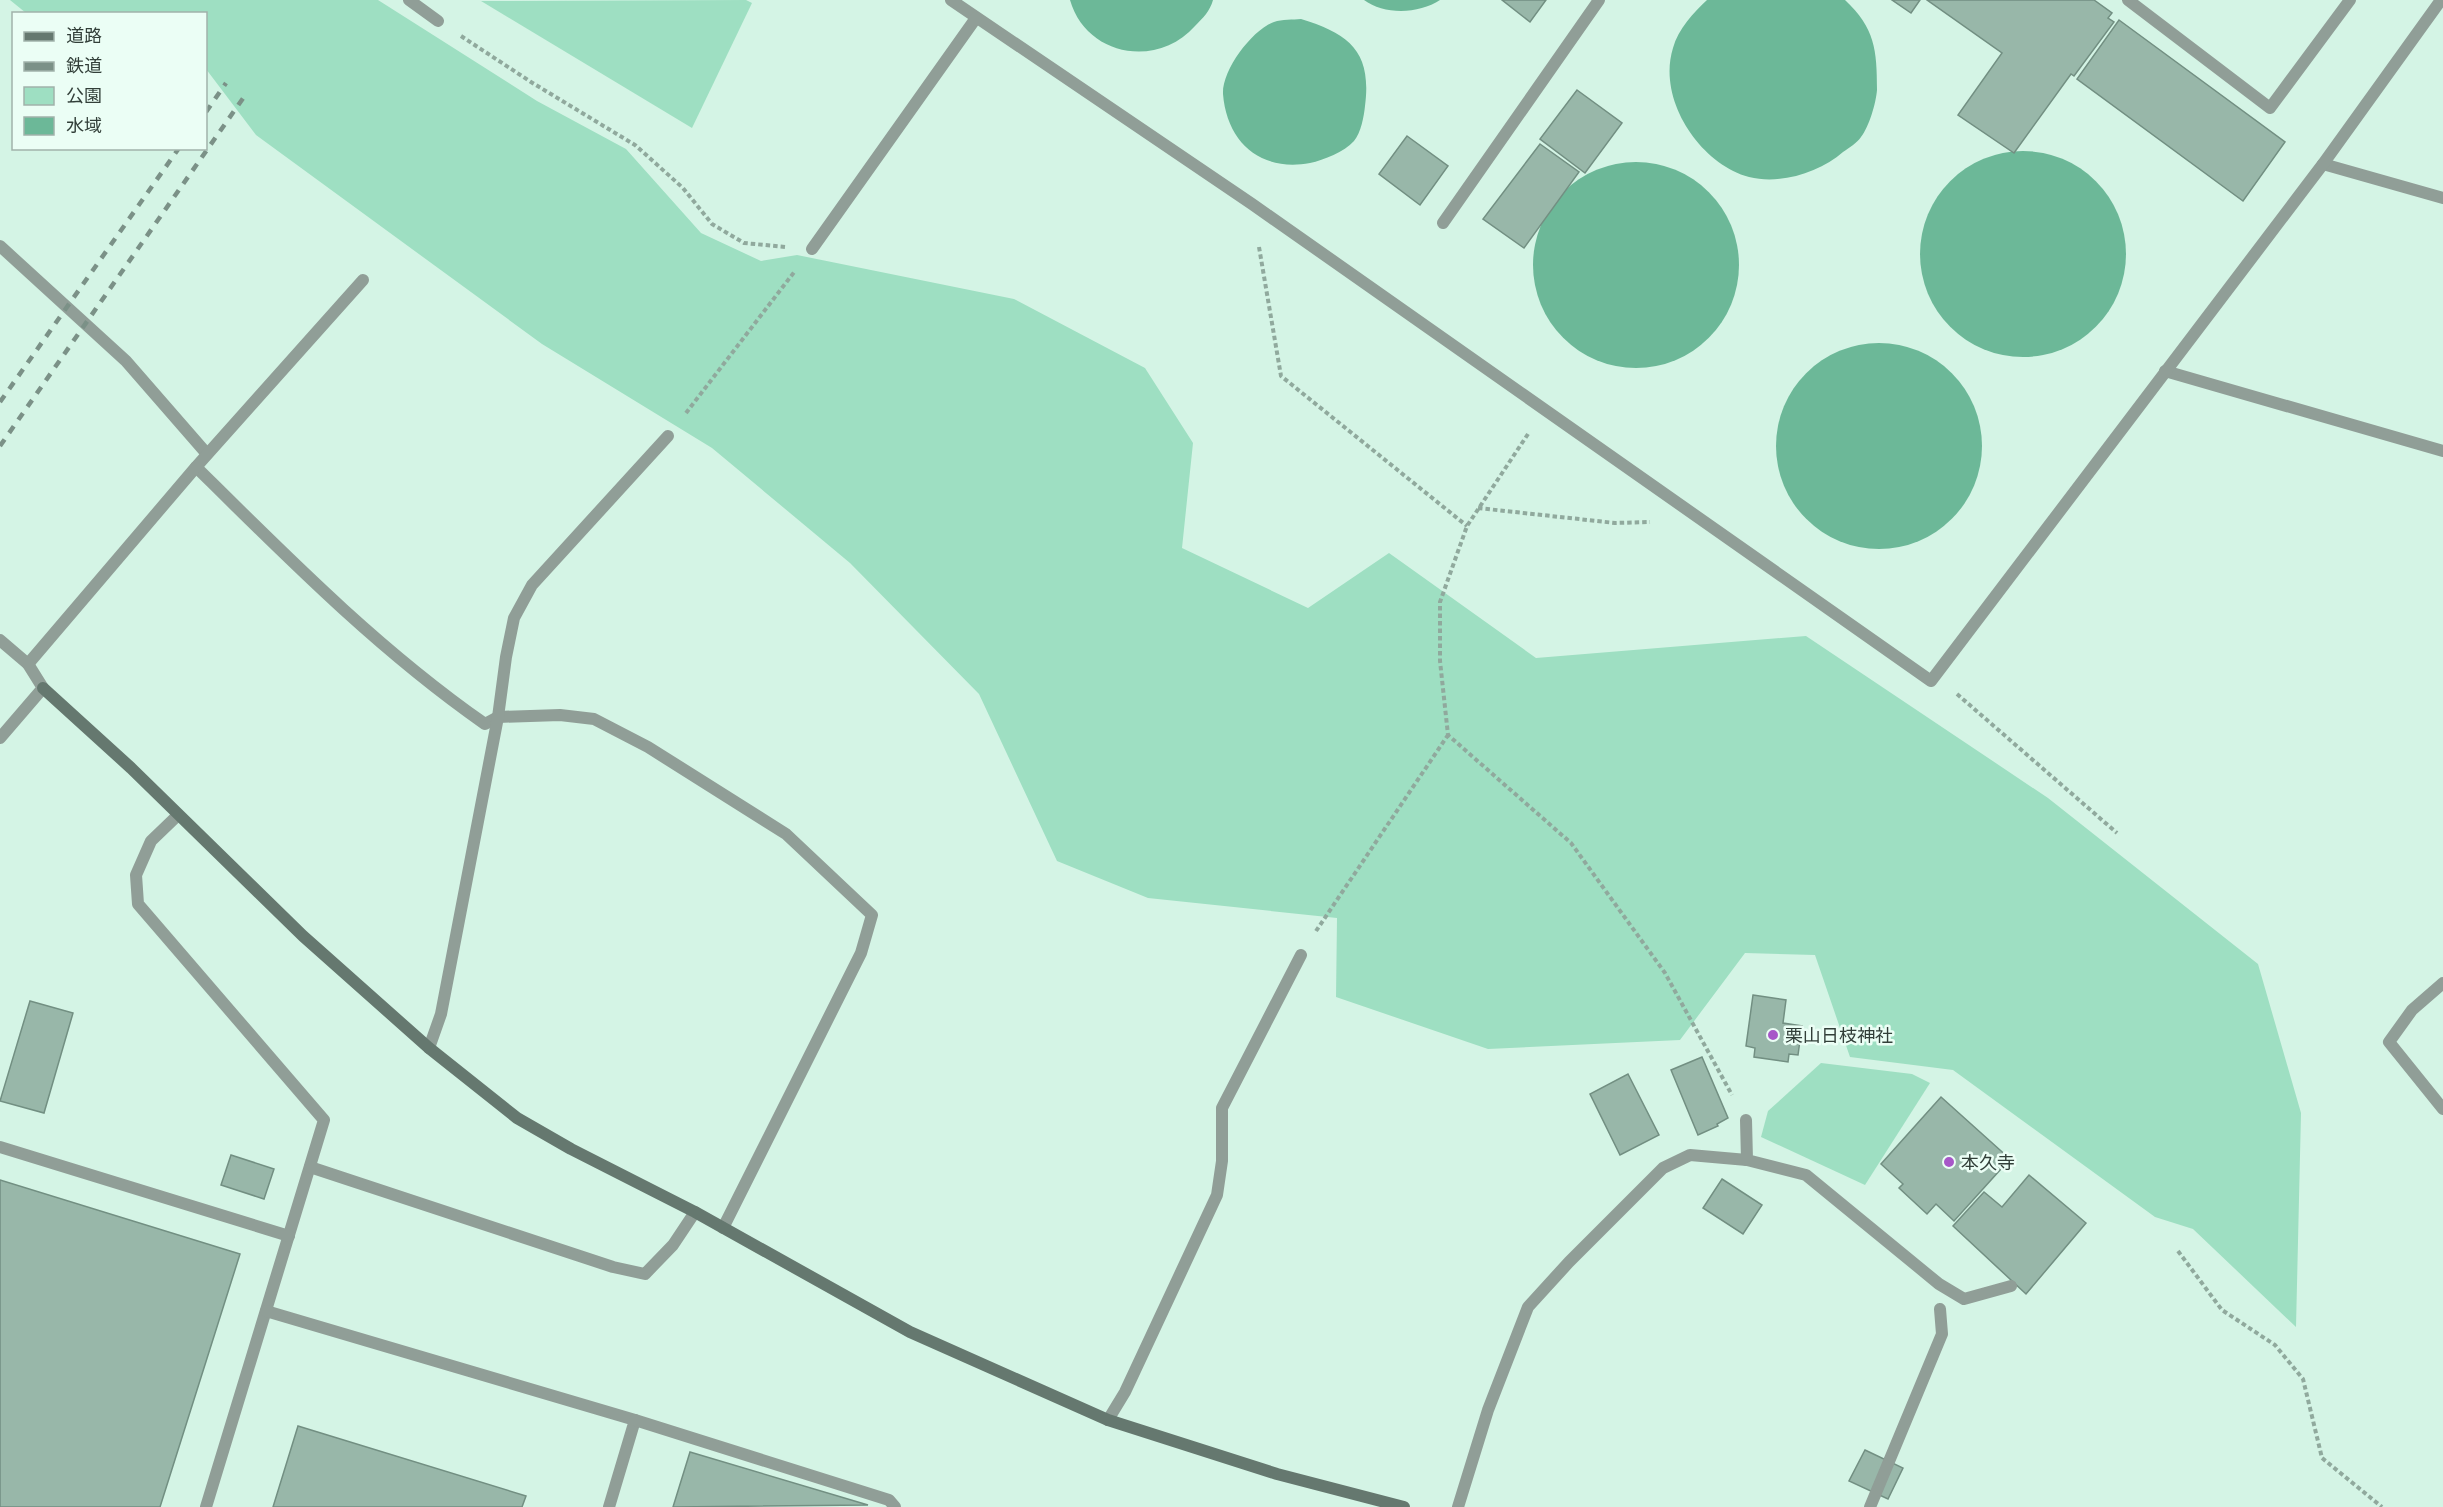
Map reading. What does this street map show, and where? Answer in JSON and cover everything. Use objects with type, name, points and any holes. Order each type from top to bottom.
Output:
[{"type":"street","points":[[409,0],[438,21]]},
{"type":"street","points":[[951,0],[1252,204],[1931,681],[2323,164],[2441,0]]},
{"type":"street","points":[[1443,223],[1599,0]]},
{"type":"street","points":[[2128,0],[2270,108],[2350,0]]},
{"type":"street","points":[[812,249],[976,18]]},
{"type":"street","points":[[2323,164],[2443,198]]},
{"type":"street","points":[[0,246],[126,361],[207,454]]},
{"type":"street","points":[[28,664],[207,454],[363,280]]},
{"type":"street","points":[[2165,372],[2443,451]]},
{"type":"street","points":[[429,1048],[441,1014],[498,717],[514,618],[532,585],[668,436]]},
{"type":"street","points":[[196,467],[299,569],[426,683],[485,724],[498,717],[560,715],[594,719],[648,747],[786,834],[872,915],[861,953],[723,1228]]},
{"type":"street","points":[[0,640],[28,664],[43,688],[131,768],[177,816],[303,936],[429,1048],[518,1118],[571,1149],[695,1212],[910,1332],[1108,1420],[1277,1474],[1404,1507]]},
{"type":"street","points":[[0,738],[43,688]]},
{"type":"street","points":[[177,816],[152,841],[136,875],[138,904],[324,1120],[206,1507]]},
{"type":"street","points":[[1108,1420],[1125,1392],[1216,1194],[1222,1161],[1222,1108],[1300,955]]},
{"type":"street","points":[[2443,982],[2412,1010],[2389,1042],[2443,1109]]},
{"type":"street","points":[[1746,1120],[1748,1160]]},
{"type":"street","points":[[0,1147],[289,1236]]},
{"type":"street","points":[[1458,1507],[1488,1410],[1528,1307],[1569,1262],[1663,1168],[1690,1155],[1748,1160],[1806,1174],[1939,1284],[1964,1299],[2011,1286]]},
{"type":"street","points":[[310,1167],[613,1267],[645,1274],[673,1245],[695,1212]]},
{"type":"street","points":[[1870,1507],[1942,1334],[1940,1309]]},
{"type":"street","points":[[266,1311],[635,1420],[889,1500],[895,1507]]},
{"type":"street","points":[[609,1507],[635,1420]]},
{"type":"path","points":[[438,21],[531,82],[635,145],[683,188],[712,224],[744,243],[812,249]]},
{"type":"path","points":[[1252,204],[1281,376],[1467,526]]},
{"type":"path","points":[[668,436],[812,249]]},
{"type":"path","points":[[1300,955],[1448,735],[1440,661],[1440,602],[1467,526],[1545,408]]},
{"type":"path","points":[[1478,508],[1615,523],[1705,521]]},
{"type":"path","points":[[1936,675],[2117,833]]},
{"type":"path","points":[[1448,735],[1570,843],[1665,973],[1746,1120]]},
{"type":"path","points":[[2178,1251],[2222,1310],[2275,1344],[2303,1379],[2322,1458],[2382,1507]]},
{"type":"green space","points":[[10,0],[378,0],[537,101],[626,149],[701,233],[761,261],[797,255],[1014,299],[1145,368],[1193,443],[1182,548],[1308,608],[1389,553],[1536,658],[1806,636],[2048,798],[2258,964],[2301,1113],[2296,1327],[2193,1229],[2155,1217],[1953,1070],[1850,1057],[1815,955],[1745,953],[1680,1040],[1488,1049],[1336,997],[1337,918],[1148,898],[1057,861],[979,694],[850,563],[712,448],[542,344],[256,135],[207,70],[207,12],[25,12]]},
{"type":"green space","points":[[746,0],[752,3],[692,128],[481,1]]},
{"type":"green space","points":[[1821,1063],[1912,1074],[1930,1083],[1865,1185],[1761,1137],[1768,1111]]},
{"type":"water","points":[[1070,0],[1213,0],[1203,17],[1179,40],[1162,48],[1143,51],[1124,50],[1107,44],[1091,34],[1078,19]]},
{"type":"water","points":[[1364,0],[1440,0],[1422,8],[1402,11],[1381,8]]},
{"type":"water","points":[[1707,0],[1845,0],[1863,20],[1875,51],[1877,90],[1875,101],[1864,133],[1859,139],[1834,159],[1812,171],[1787,178],[1749,177],[1731,170],[1714,158],[1686,126],[1677,108],[1671,88],[1670,68],[1673,48],[1679,34],[1692,15]]},
{"type":"water","points":[[1301,19],[1333,31],[1354,48],[1365,72],[1366,87],[1364,115],[1354,141],[1327,158],[1292,165],[1262,158],[1239,140],[1231,127],[1223,94],[1227,74],[1233,63],[1257,33],[1274,22]]},
{"type":"water","points":[[2023,151],[2053,155],[2072,163],[2096,181],[2114,205],[2122,224],[2126,254],[2122,284],[2114,303],[2096,327],[2072,345],[2053,353],[2023,357],[1993,353],[1974,345],[1950,327],[1932,303],[1924,284],[1920,254],[1924,224],[1932,205],[1950,181],[1974,163],[1993,155]]},
{"type":"water","points":[[1636,162],[1666,166],[1685,174],[1709,192],[1727,216],[1735,235],[1739,265],[1735,295],[1727,314],[1709,338],[1685,356],[1666,364],[1636,368],[1606,364],[1587,356],[1563,338],[1545,314],[1537,295],[1533,265],[1537,235],[1545,216],[1563,192],[1587,174],[1606,166]]},
{"type":"water","points":[[1879,343],[1909,347],[1928,355],[1952,373],[1970,397],[1978,416],[1982,446],[1978,476],[1970,495],[1952,519],[1928,537],[1909,545],[1879,549],[1849,545],[1830,537],[1806,519],[1788,495],[1780,476],[1776,446],[1780,416],[1788,397],[1806,373],[1830,355],[1849,347]]},
{"type":"building","points":[[1502,0],[1546,0],[1530,22]]},
{"type":"building","points":[[1892,0],[1920,0],[1911,13]]},
{"type":"building","points":[[1927,0],[2094,0],[2112,13],[2108,18],[2114,22],[2074,76],[2071,74],[2014,153],[1958,115],[2002,53]]},
{"type":"building","points":[[2119,20],[2285,142],[2243,201],[2077,79]]},
{"type":"building","points":[[1577,90],[1622,123],[1585,173],[1540,139]]},
{"type":"building","points":[[1407,136],[1448,166],[1420,205],[1379,174]]},
{"type":"building","points":[[1540,144],[1579,172],[1524,248],[1483,219]]},
{"type":"building","points":[[1753,995],[1786,1000],[1783,1023],[1802,1026],[1798,1055],[1789,1054],[1788,1062],[1754,1057],[1755,1048],[1746,1046]]},
{"type":"building","points":[[30,1001],[73,1013],[44,1113],[0,1101]]},
{"type":"building","points":[[1702,1057],[1728,1118],[1717,1124],[1718,1126],[1698,1135],[1671,1070]]},
{"type":"building","points":[[1628,1074],[1659,1135],[1620,1155],[1590,1094]]},
{"type":"building","points":[[1941,1097],[2010,1159],[1954,1221],[1936,1204],[1927,1214],[1899,1188],[1903,1184],[1881,1164]]},
{"type":"building","points":[[231,1155],[274,1169],[264,1199],[221,1185]]},
{"type":"building","points":[[2029,1175],[2086,1223],[2026,1294],[1953,1226],[1984,1192],[2002,1207]]},
{"type":"building","points":[[1722,1179],[1762,1205],[1743,1234],[1703,1208]]},
{"type":"building","points":[[0,1180],[240,1254],[160,1507],[0,1507]]},
{"type":"building","points":[[298,1426],[526,1496],[522,1507],[273,1507]]},
{"type":"building","points":[[1865,1450],[1903,1468],[1888,1499],[1849,1481]]},
{"type":"building","points":[[690,1452],[868,1505],[673,1507]]},
{"type":"railway","points":[[207,111],[226,83]]},
{"type":"railway","points":[[207,150],[246,94]]},
{"type":"railway","points":[[0,402],[178,150]]},
{"type":"railway","points":[[0,446],[207,150]]},
{"type":"place","name":"栗山日枝神社","points":[[1773,1035]]},
{"type":"place","name":"本久寺","points":[[1949,1162]]}]
